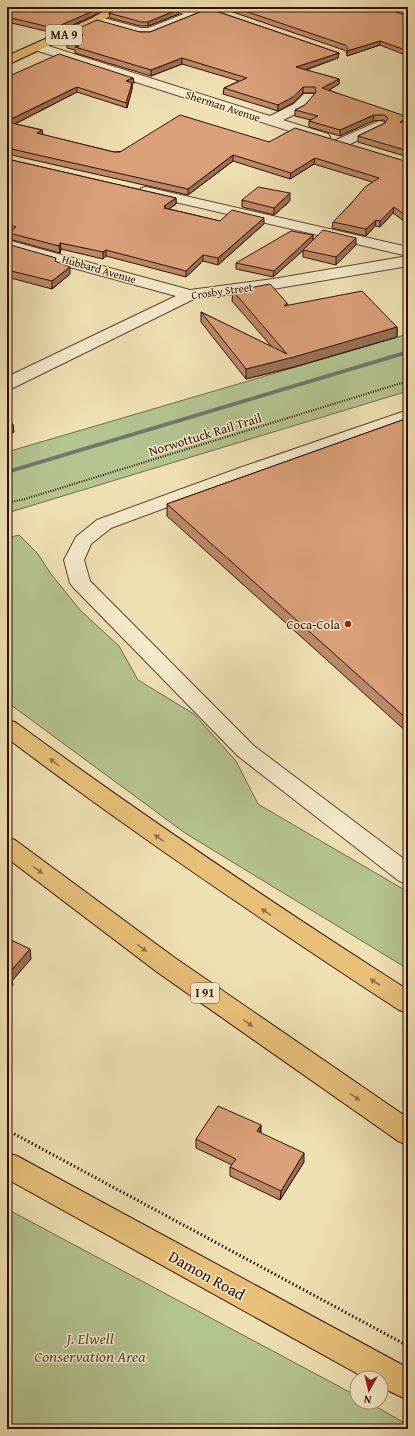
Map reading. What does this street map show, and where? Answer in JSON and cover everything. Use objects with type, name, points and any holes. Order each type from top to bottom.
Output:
[{"type":"main road","name":"MA 9","points":[[7,61],[96,20],[119,7]]},
{"type":"main road","points":[[7,727],[198,866],[272,916],[408,1003]]},
{"type":"main road","name":"I 91","points":[[7,846],[166,965],[408,1133]]},
{"type":"main road","name":"Damon Road","points":[[7,1165],[408,1385]]},
{"type":"street","points":[[96,20],[141,32],[150,32],[195,14],[172,7]]},
{"type":"street","name":"Sherman Avenue","points":[[38,47],[270,121],[364,149]]},
{"type":"street","points":[[270,121],[299,107],[309,97]]},
{"type":"street","points":[[341,143],[379,125]]},
{"type":"street","points":[[130,188],[408,252]]},
{"type":"street","name":"Hubbard Avenue","points":[[7,245],[190,294]]},
{"type":"street","name":"Crosby Street","points":[[7,384],[190,294],[273,284],[408,261]]},
{"type":"street","points":[[408,414],[104,524],[83,542],[74,560],[80,583],[246,751],[408,874]]},
{"type":"path","name":"Norwottuck Rail Trail","points":[[7,503],[25,499],[408,382]]},
{"type":"path","points":[[7,1130],[408,1346]]},
{"type":"green space","points":[[408,334],[408,391],[7,513],[7,452]]},
{"type":"green space","points":[[19,535],[38,554],[51,574],[80,610],[119,646],[138,680],[194,714],[236,761],[258,804],[408,892],[408,969],[185,833],[7,702],[7,538]]},
{"type":"green space","name":"J. Elwell Conservation Area","points":[[7,1209],[349,1392],[349,1410],[382,1410],[408,1425],[408,1429],[7,1429]]},
{"type":"building","points":[[7,7],[100,7],[54,28],[7,17]]},
{"type":"building","points":[[119,7],[172,7],[179,9],[148,22],[141,22],[109,13]]},
{"type":"building","points":[[201,7],[339,53],[296,67],[339,79],[322,88],[408,117],[400,122],[408,124],[408,151],[358,136],[385,123],[388,118],[384,115],[374,115],[340,130],[309,121],[318,116],[295,110],[305,105],[316,92],[315,87],[303,87],[293,97],[278,105],[224,88],[247,78],[182,58],[151,70],[75,47],[79,46],[67,42],[83,35],[70,32],[97,20],[140,32],[150,32],[200,12],[202,9]]},
{"type":"building","points":[[233,7],[381,7],[408,16],[408,51],[380,41],[347,51],[348,48],[345,45]]},
{"type":"building","points":[[59,54],[133,78],[126,81],[132,83],[126,103],[77,87],[7,121],[7,77]]},
{"type":"building","points":[[180,115],[269,142],[295,128],[408,162],[408,217],[394,207],[380,221],[376,220],[366,229],[333,222],[365,187],[379,178],[315,158],[291,173],[233,155],[188,189],[7,148],[7,122],[42,130],[37,133],[114,152],[120,152]]},
{"type":"building","points":[[7,159],[176,198],[164,206],[166,207],[164,208],[220,221],[232,210],[264,218],[218,258],[203,255],[186,271],[106,250],[103,252],[60,243],[59,246],[9,233],[16,227],[7,225]]},
{"type":"building","points":[[258,187],[290,193],[274,208],[242,200]]},
{"type":"building","points":[[323,230],[356,238],[336,257],[303,250]]},
{"type":"building","points":[[291,231],[313,235],[274,271],[236,263]]},
{"type":"building","points":[[7,244],[56,258],[55,261],[70,267],[52,281],[7,270]]},
{"type":"building","points":[[270,284],[287,303],[284,306],[362,291],[397,327],[294,357],[246,369],[201,312],[287,354],[233,291]]},
{"type":"building","name":"Coca-Cola","points":[[408,418],[408,720],[167,504]]},
{"type":"building","points":[[7,421],[13,424],[7,428]]},
{"type":"building","points":[[7,938],[30,949],[9,973],[11,974],[7,978]]},
{"type":"building","points":[[218,1106],[261,1125],[257,1131],[304,1153],[281,1191],[230,1167],[236,1159],[196,1139]]},
{"type":"waterway","points":[[7,472],[408,352]]},
{"type":"place","name":"Coca-Cola","points":[[348,624]]}]
